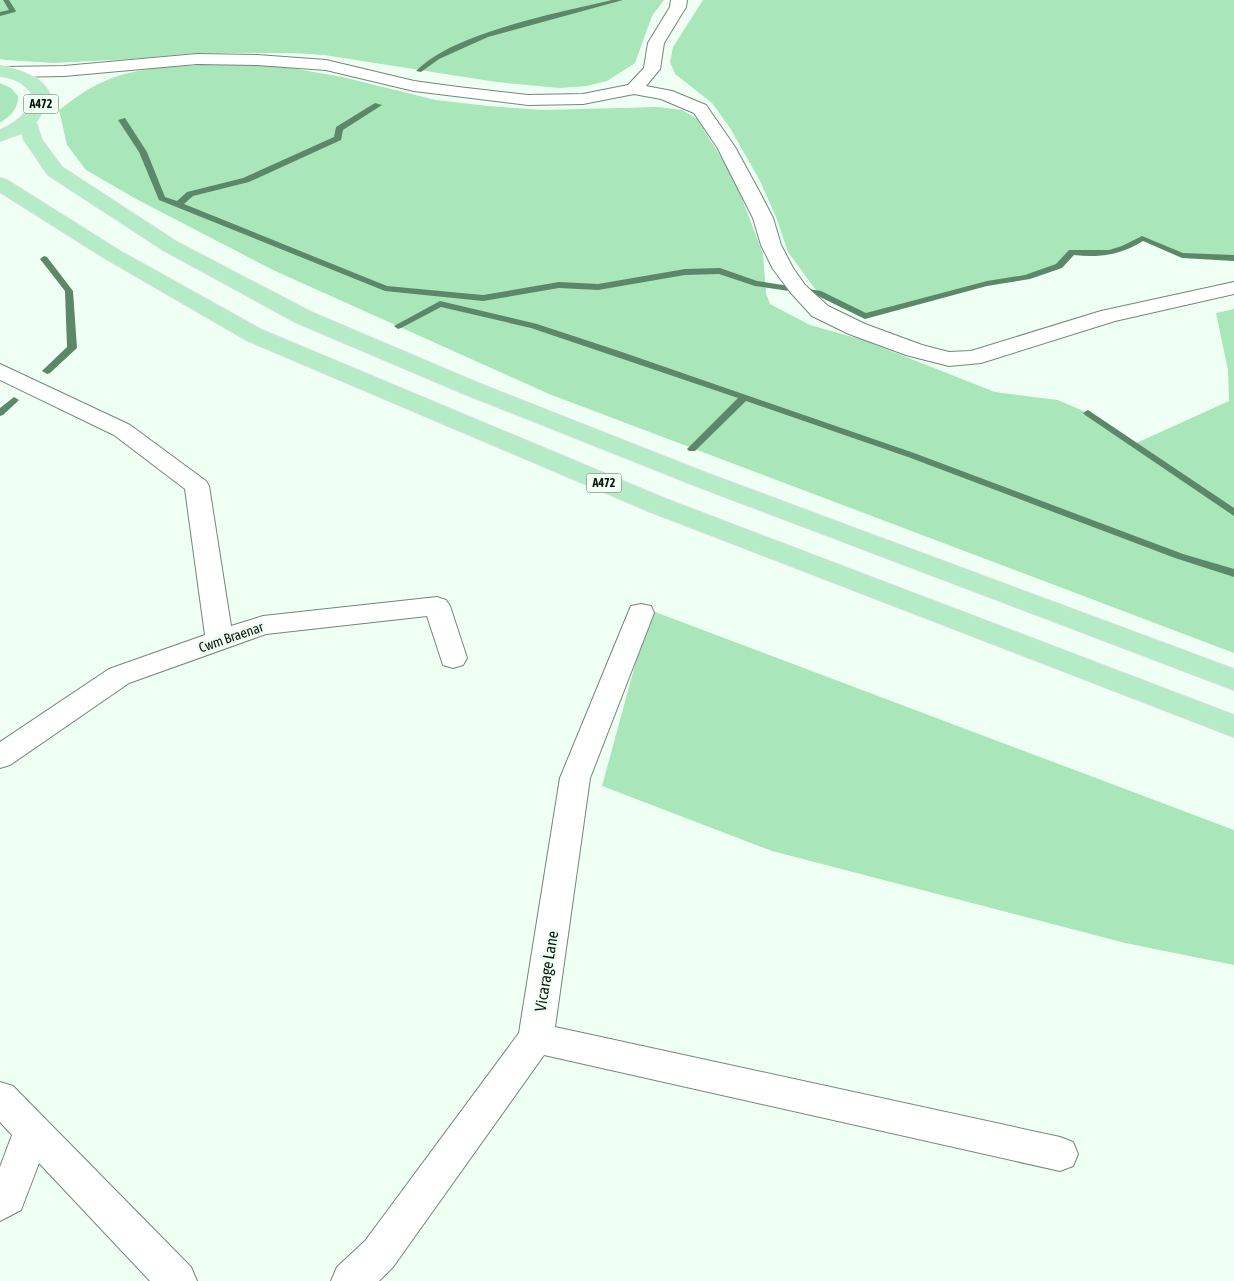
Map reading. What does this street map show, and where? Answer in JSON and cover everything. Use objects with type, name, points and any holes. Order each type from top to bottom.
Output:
[{"type":"main road","name":"A472","points":[[0,136],[27,122],[39,110],[44,98],[39,87],[27,78],[4,72]]},
{"type":"main road","name":"A472","points":[[27,122],[33,140],[54,171],[170,246],[303,317],[470,388],[700,479],[1234,680]]},
{"type":"main road","name":"A472","points":[[0,184],[114,255],[254,335],[657,505],[1234,726]]},
{"type":"street","points":[[634,89],[652,69],[656,43],[678,8],[679,0]]},
{"type":"street","points":[[4,72],[118,67],[197,58],[326,65],[414,86],[528,100],[583,98],[634,89],[666,94],[700,109],[726,148],[749,191],[763,218],[771,245],[784,269],[798,289],[820,311],[858,329],[914,350],[949,359],[973,358],[1109,316],[1234,288]]},
{"type":"street","points":[[44,98],[65,85],[118,67]]},
{"type":"street","points":[[0,370],[122,430],[197,486],[219,640]]},
{"type":"street","name":"Cwm Braenar","points":[[0,757],[120,676],[263,624],[437,606],[453,658]]},
{"type":"street","name":"Vicarage Lane","points":[[351,1281],[379,1254],[536,1038],[575,778],[641,612]]},
{"type":"street","points":[[536,1038],[1060,1154]]},
{"type":"street","points":[[0,1098],[177,1281]]},
{"type":"street","points":[[0,1203],[8,1197],[32,1130]]},
{"type":"green space","points":[[0,0],[664,0],[652,16],[635,63],[607,81],[587,86],[560,88],[496,82],[324,55],[292,53],[195,53],[54,63],[6,60],[0,59]]},
{"type":"green space","points":[[703,0],[1234,0],[1234,258],[1182,255],[1142,238],[1116,251],[1100,253],[1072,252],[1059,266],[1027,277],[987,284],[865,316],[818,293],[788,252],[776,217],[760,181],[730,128],[712,103],[675,74],[670,62],[673,47]]},
{"type":"green space","points":[[216,64],[274,65],[342,77],[436,100],[488,106],[543,110],[657,107],[682,110],[697,119],[735,180],[763,254],[766,293],[770,304],[810,325],[863,340],[995,392],[1058,400],[1088,413],[1134,444],[1229,401],[1228,370],[1216,313],[1234,309],[1234,653],[549,394],[273,270],[138,200],[86,170],[67,145],[59,110],[93,87],[131,72]]},
{"type":"green space","points":[[0,83],[11,88],[18,96],[17,105],[13,112],[0,123]]},
{"type":"green space","points":[[650,610],[1234,830],[1234,965],[1125,943],[772,851],[602,786]]},
{"type":"waterway","points":[[0,14],[13,11],[6,0]]},
{"type":"waterway","points":[[419,71],[459,46],[485,36],[620,0]]},
{"type":"waterway","points":[[178,205],[190,194],[246,180],[338,138],[339,129],[378,105]]},
{"type":"waterway","points":[[122,120],[143,152],[162,198],[178,205]]},
{"type":"waterway","points":[[178,205],[385,288],[483,298],[559,285],[598,287],[685,272],[720,271],[755,283],[818,293],[865,316],[987,284],[1027,277],[1059,266],[1072,252],[1109,253],[1125,248],[1142,238],[1182,255],[1234,258]]},
{"type":"waterway","points":[[44,259],[69,291],[72,348],[47,371]]},
{"type":"waterway","points":[[398,326],[440,304],[534,326],[911,455],[1179,556],[1234,573]]},
{"type":"waterway","points":[[692,449],[744,398]]},
{"type":"waterway","points":[[0,413],[14,400]]},
{"type":"waterway","points":[[1088,413],[1234,513]]}]
